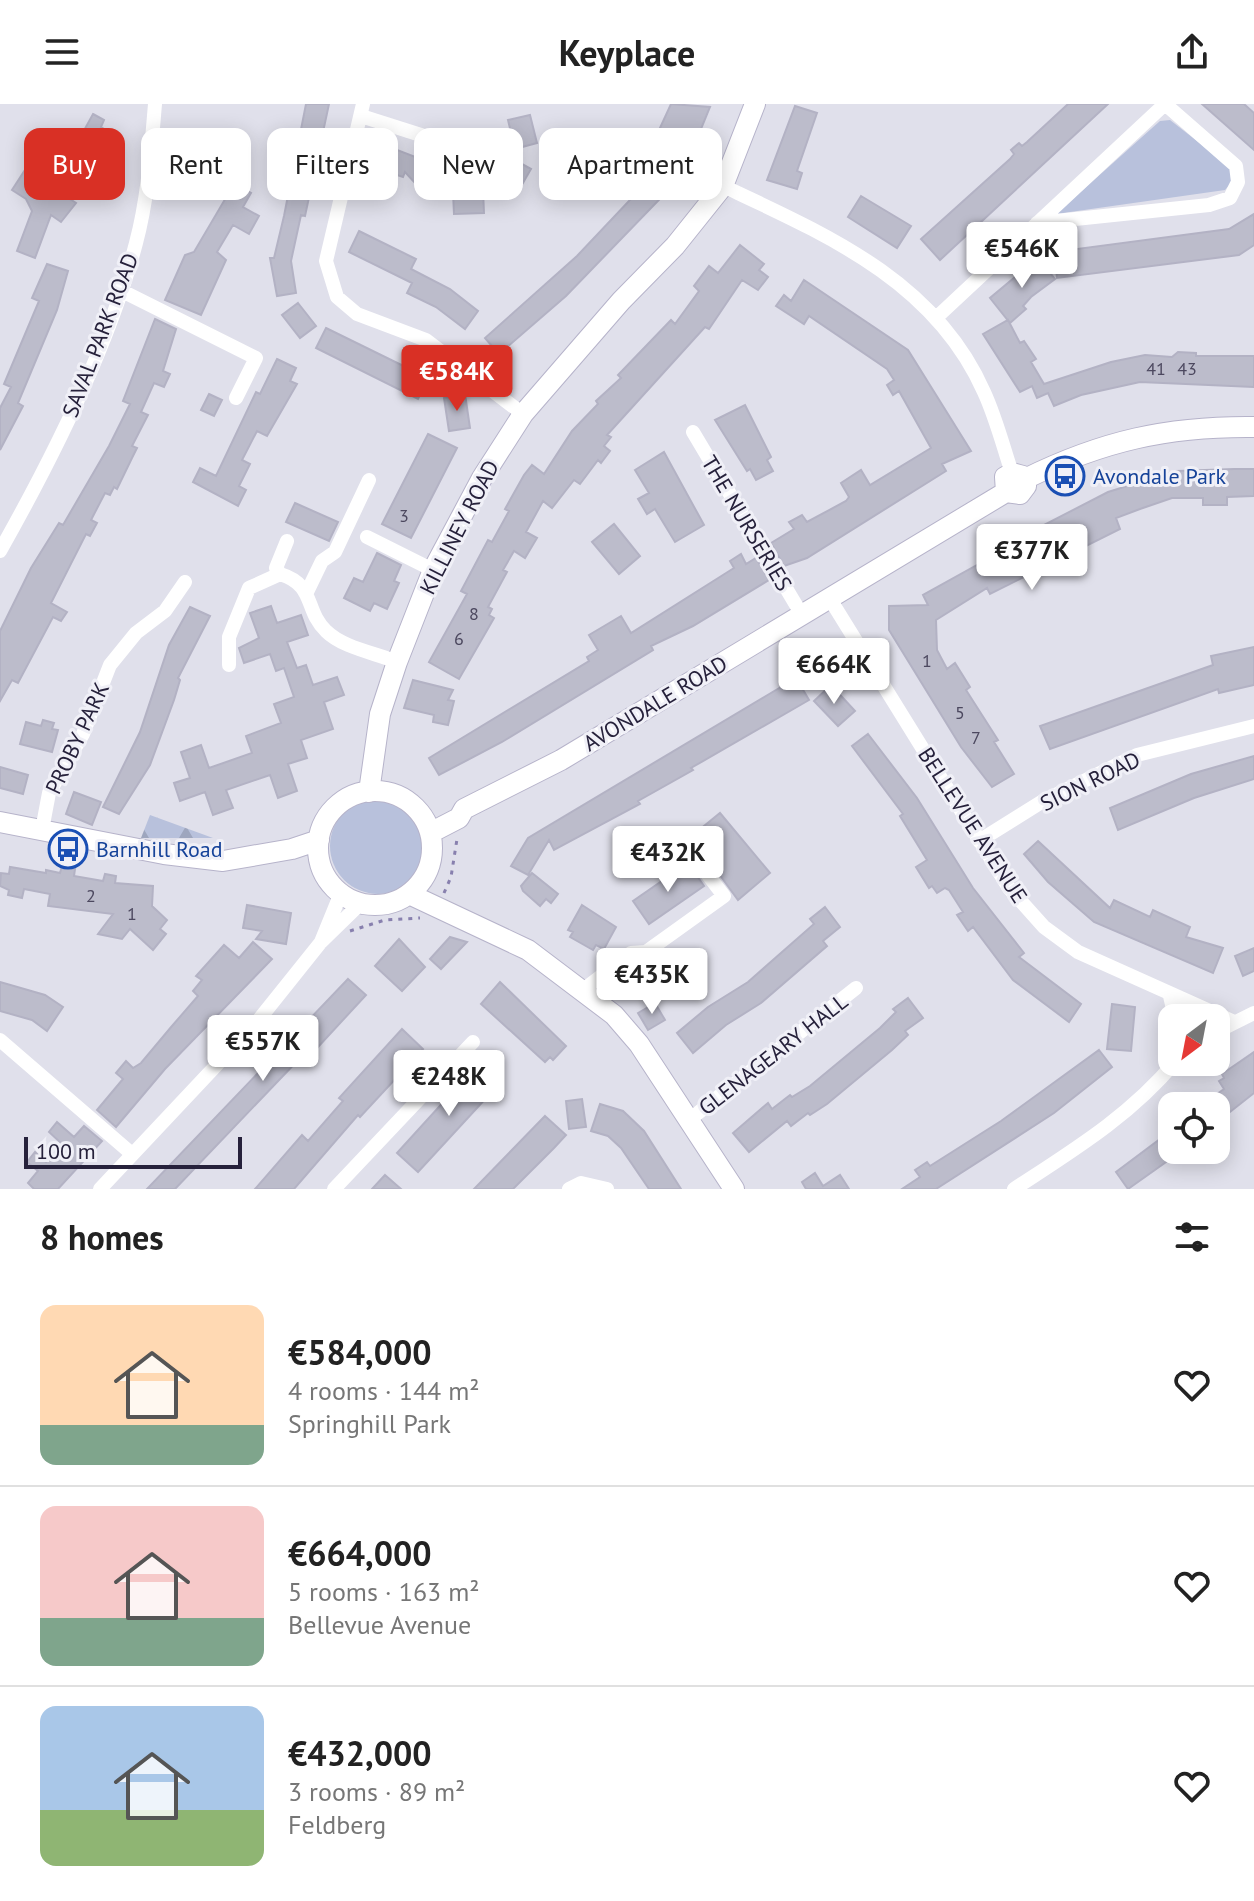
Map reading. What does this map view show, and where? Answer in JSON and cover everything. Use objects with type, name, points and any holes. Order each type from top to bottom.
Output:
[{"type":"street","name":"SAVAL PARK ROAD","points":[[0,551],[63,433],[120,290],[145,201],[155,104]]},
{"type":"street","name":"KILLINEY ROAD","points":[[369,792],[380,714],[397,662],[433,570],[482,478],[523,414],[621,301],[675,246],[723,186],[755,104]]},
{"type":"street","points":[[937,317],[1037,223],[1165,104],[1236,166],[1238,182],[1230,198],[1209,205],[1037,223]]},
{"type":"street","points":[[414,130],[362,110],[326,261],[337,297],[357,314],[426,340],[523,414]]},
{"type":"street","points":[[723,186],[801,223],[892,275],[937,317],[984,391],[1016,480]]},
{"type":"street","points":[[120,290],[256,358],[236,398]]},
{"type":"street","name":"AVONDALE ROAD","points":[[426,825],[453,806],[464,809],[561,760],[830,599],[1016,480],[1134,436],[1203,428],[1254,427]]},
{"type":"street","name":"THE NURSERIES","points":[[693,432],[802,615]]},
{"type":"street","points":[[307,592],[322,561],[335,552],[369,480]]},
{"type":"street","points":[[367,537],[433,570]]},
{"type":"street","points":[[280,574],[276,568],[287,541]]},
{"type":"street","points":[[229,665],[229,637],[249,588],[280,574],[294,578],[307,592],[326,631],[342,641],[397,662]]},
{"type":"street","name":"PROBY PARK","points":[[42,830],[49,793],[83,734],[110,665],[136,633],[165,611],[185,582]]},
{"type":"street","name":"BELLEVUE AVENUE","points":[[830,599],[1009,888],[1044,927],[1078,952],[1170,996],[1234,1022]]},
{"type":"street","name":"SION ROAD","points":[[979,841],[1043,801],[1137,755],[1254,726]]},
{"type":"street","points":[[369,792],[396,795],[426,825],[431,859],[415,887],[384,904],[361,903],[341,893],[329,880],[320,861],[319,840],[329,815],[339,804],[369,792]]},
{"type":"street","points":[[0,822],[223,861],[319,840]]},
{"type":"street","points":[[256,855],[320,861]]},
{"type":"street","points":[[583,990],[631,953],[646,952],[724,896],[698,862]]},
{"type":"street","points":[[415,887],[453,913],[528,950],[614,1015],[639,1044],[734,1189]]},
{"type":"street","points":[[321,942],[341,893]]},
{"type":"street","points":[[100,1189],[257,1022],[321,942],[361,903]]},
{"type":"street","name":"GLENAGEARY HALL","points":[[689,1120],[856,988]]},
{"type":"street","points":[[1170,996],[1172,1004]]},
{"type":"street","points":[[1230,1024],[1254,1013]]},
{"type":"street","points":[[0,1040],[132,1154]]},
{"type":"street","points":[[334,1189],[473,1042]]},
{"type":"street","points":[[1019,1188],[1089,1141],[1152,1089],[1163,1076]]},
{"type":"street","points":[[569,1189],[581,1183],[607,1189]]},
{"type":"path","points":[[444,893],[451,877],[460,832]]},
{"type":"path","points":[[344,927],[352,933],[385,920],[430,914]]},
{"type":"green space","points":[[1170,120],[1233,169],[1233,181],[1225,190],[1056,214],[1160,121]]},
{"type":"green space","points":[[378,798],[396,802],[412,812],[422,828],[426,846],[422,864],[412,880],[396,890],[378,894],[360,890],[344,880],[334,864],[330,846],[334,828],[344,812],[360,802]]},
{"type":"green space","points":[[150,815],[213,838],[141,838]]},
{"type":"building","points":[[306,104],[329,104],[324,128],[301,128]]},
{"type":"building","points":[[671,104],[710,107],[701,128],[660,128]]},
{"type":"building","points":[[1068,104],[1108,104],[940,260],[921,239],[1010,159],[1014,154],[1011,150],[1019,143],[1022,146],[1027,142]]},
{"type":"building","points":[[1202,104],[1244,104],[1254,113],[1254,150]]},
{"type":"building","points":[[795,106],[817,113],[797,171],[802,173],[797,189],[767,180]]},
{"type":"building","points":[[93,114],[104,120],[103,128],[85,128]]},
{"type":"building","points":[[530,115],[537,143],[523,147],[523,128],[510,128],[508,120]]},
{"type":"building","points":[[398,150],[414,156],[414,182],[405,172],[403,177],[398,175]]},
{"type":"building","points":[[523,165],[531,169],[523,183]]},
{"type":"building","points":[[24,172],[24,198],[12,190]]},
{"type":"building","points":[[861,196],[911,226],[897,248],[848,217]]},
{"type":"building","points":[[26,200],[71,200],[76,203],[61,222],[51,215],[35,258],[17,251],[32,211]]},
{"type":"building","points":[[225,200],[247,200],[243,207],[259,216],[249,234],[233,225],[217,252],[226,260],[201,315],[165,300],[185,255],[194,252]]},
{"type":"building","points":[[287,200],[308,200],[305,216],[301,215],[291,261],[296,293],[277,296],[270,258],[274,258]]},
{"type":"building","points":[[453,200],[483,200],[484,213],[454,214]]},
{"type":"building","points":[[630,200],[659,200],[566,296],[499,354],[485,338],[577,256]]},
{"type":"building","points":[[1254,214],[1254,245],[1239,255],[1057,278],[1054,252],[1229,229]]},
{"type":"building","points":[[359,231],[416,259],[411,269],[450,289],[478,311],[465,329],[436,307],[407,293],[412,283],[349,252]]},
{"type":"building","points":[[740,245],[764,264],[759,270],[768,277],[758,290],[742,280],[709,329],[705,327],[607,435],[611,437],[604,446],[610,451],[601,463],[598,460],[580,484],[574,480],[552,508],[543,501],[526,532],[537,538],[525,558],[514,551],[503,570],[507,572],[488,607],[492,609],[489,615],[494,618],[459,679],[429,662],[467,594],[461,591],[488,540],[492,542],[509,511],[505,509],[524,475],[532,465],[544,474],[572,431],[598,404],[596,401],[621,378],[618,375],[671,320],[675,324],[699,291],[694,286],[709,266],[718,273]]},
{"type":"building","points":[[1038,258],[1055,279],[1031,297],[1023,306],[1026,309],[1010,323],[990,298]]},
{"type":"building","points":[[47,264],[68,271],[57,310],[18,403],[23,406],[0,450],[0,408],[11,387],[4,384],[39,301],[32,298]]},
{"type":"building","points":[[804,280],[908,350],[971,451],[942,464],[946,471],[807,558],[784,566],[771,543],[794,529],[789,522],[802,515],[807,522],[846,501],[849,497],[841,483],[861,470],[870,485],[931,448],[899,391],[893,395],[887,385],[894,380],[887,369],[809,316],[804,324],[776,306],[784,295],[791,301]]},
{"type":"building","points":[[298,303],[316,326],[300,338],[282,315]]},
{"type":"building","points":[[155,319],[176,329],[163,371],[170,374],[164,387],[154,383],[141,412],[148,415],[132,446],[137,448],[117,489],[114,487],[110,495],[105,493],[91,520],[97,523],[90,536],[86,534],[51,603],[67,612],[61,621],[53,617],[18,683],[12,680],[0,701],[0,631],[31,568],[59,523],[63,525],[130,404],[123,401]]},
{"type":"building","points":[[1008,320],[1020,343],[1024,341],[1036,359],[1031,362],[1044,384],[1111,362],[1145,355],[1172,357],[1178,352],[1196,353],[1196,356],[1254,356],[1254,387],[1140,382],[1081,395],[1054,406],[1048,393],[1037,398],[1032,386],[1020,392],[983,334]]},
{"type":"building","points":[[326,328],[428,378],[418,399],[316,348]]},
{"type":"building","points":[[277,359],[296,368],[290,381],[297,384],[267,436],[257,431],[242,460],[250,464],[239,486],[246,490],[238,506],[193,482],[200,468],[216,476],[256,392],[260,394]]},
{"type":"building","points":[[209,394],[222,400],[214,416],[201,410]]},
{"type":"building","points":[[465,394],[470,428],[449,431],[444,398]]},
{"type":"building","points":[[745,405],[771,457],[767,460],[773,471],[756,480],[715,420]]},
{"type":"building","points":[[428,434],[457,448],[411,538],[382,524]]},
{"type":"building","points":[[664,452],[704,525],[675,542],[655,509],[647,514],[638,499],[649,493],[635,470]]},
{"type":"building","points":[[1254,469],[1254,496],[1227,497],[1227,505],[1203,505],[1203,498],[1172,498],[1116,518],[1120,529],[990,594],[987,588],[936,620],[937,650],[947,669],[955,663],[970,687],[966,690],[998,740],[994,742],[1014,774],[992,787],[961,747],[889,630],[889,606],[928,605],[923,595],[1013,545],[1011,542],[1108,492],[1176,471]]},
{"type":"building","points":[[295,503],[338,522],[329,541],[286,522]]},
{"type":"building","points":[[614,524],[640,556],[619,574],[592,542]]},
{"type":"building","points":[[377,553],[401,565],[394,581],[399,583],[387,609],[374,603],[370,611],[344,598],[354,578],[363,582]]},
{"type":"building","points":[[741,554],[746,564],[756,558],[769,580],[693,626],[651,646],[653,650],[502,742],[439,775],[429,758],[589,661],[587,657],[598,650],[589,635],[621,616],[631,633],[734,568],[730,561]]},
{"type":"building","points":[[271,606],[277,623],[301,615],[308,635],[287,642],[297,668],[306,665],[313,685],[337,677],[344,695],[324,702],[333,729],[301,740],[307,758],[288,764],[297,791],[278,798],[270,775],[226,790],[233,808],[213,815],[205,792],[180,801],[174,783],[190,778],[181,752],[201,745],[209,768],[252,753],[246,736],[281,723],[274,704],[294,697],[284,668],[276,671],[270,654],[244,663],[239,648],[259,638],[250,613]]},
{"type":"building","points":[[190,607],[210,616],[178,678],[174,700],[150,765],[119,814],[103,807],[140,732],[169,645]]},
{"type":"building","points":[[1254,647],[1254,685],[1219,693],[1218,689],[1050,749],[1040,726],[1213,665],[1211,656]]},
{"type":"building","points":[[796,678],[809,700],[691,768],[693,770],[638,801],[640,804],[554,850],[549,840],[528,875],[511,866],[528,838]]},
{"type":"building","points":[[413,680],[453,690],[448,700],[454,701],[448,725],[433,722],[434,715],[404,708]]},
{"type":"building","points":[[831,685],[855,711],[838,726],[814,701]]},
{"type":"building","points":[[43,720],[54,723],[52,729],[58,730],[52,752],[20,744],[26,722],[41,726]]},
{"type":"building","points":[[868,734],[917,798],[973,888],[1024,953],[1019,957],[1081,1004],[1069,1022],[1013,980],[973,927],[968,931],[957,915],[963,912],[949,890],[945,888],[937,893],[932,886],[929,888],[916,867],[927,860],[900,816],[903,814],[852,746]]},
{"type":"building","points":[[1254,756],[1254,779],[1194,798],[1118,830],[1110,808],[1191,774]]},
{"type":"building","points":[[0,767],[28,775],[23,794],[0,788]]},
{"type":"building","points":[[74,792],[101,802],[92,825],[66,814]]},
{"type":"building","points":[[720,813],[770,873],[738,900],[706,856],[688,839]]},
{"type":"building","points":[[1038,841],[1110,908],[1114,900],[1150,917],[1153,910],[1190,927],[1186,937],[1223,948],[1213,973],[1094,922],[1048,882],[1024,854]]},
{"type":"building","points":[[688,863],[704,886],[649,924],[633,901]]},
{"type":"building","points":[[62,866],[75,869],[74,876],[103,881],[105,874],[116,876],[115,883],[153,886],[152,906],[167,920],[160,929],[166,934],[153,950],[130,929],[122,939],[98,934],[113,914],[48,906],[50,894],[24,889],[22,898],[8,895],[9,890],[0,886],[1,873],[9,874],[10,867],[60,873]]},
{"type":"building","points":[[532,873],[558,894],[551,903],[546,899],[540,906],[523,891],[521,886]]},
{"type":"building","points":[[247,905],[291,913],[286,944],[256,939],[262,931],[243,928]]},
{"type":"building","points":[[582,905],[616,927],[604,949],[596,945],[593,950],[570,937],[573,932],[568,930]]},
{"type":"building","points":[[825,907],[840,927],[823,941],[827,946],[761,1003],[726,1025],[693,1053],[677,1033],[708,1007],[748,982],[814,924],[810,919]]},
{"type":"building","points":[[450,937],[467,942],[441,969],[430,959]]},
{"type":"building","points":[[399,939],[425,967],[402,991],[375,966]]},
{"type":"building","points":[[253,942],[272,959],[165,1069],[116,1127],[97,1110],[123,1079],[116,1073],[126,1061],[133,1068],[141,1063],[198,996],[193,991],[202,980],[196,976],[224,945],[239,958]]},
{"type":"building","points":[[1254,948],[1254,971],[1243,976],[1235,956]]},
{"type":"building","points":[[650,965],[657,974],[666,968],[677,981],[650,1001],[633,978]]},
{"type":"building","points":[[348,979],[366,995],[306,1060],[302,1056],[175,1189],[147,1189]]},
{"type":"building","points":[[0,982],[45,995],[63,1007],[47,1031],[32,1020],[0,1011]]},
{"type":"building","points":[[500,982],[566,1046],[553,1060],[550,1057],[545,1062],[481,1004]]},
{"type":"building","points":[[908,998],[923,1018],[905,1031],[908,1035],[827,1104],[791,1126],[787,1121],[749,1152],[733,1133],[768,1103],[772,1109],[790,1095],[792,1097],[810,1086],[880,1028],[896,1012],[893,1009]]},
{"type":"building","points":[[655,1003],[665,1020],[648,1030],[638,1013]]},
{"type":"building","points":[[1112,1004],[1135,1007],[1131,1051],[1107,1049]]},
{"type":"building","points":[[402,1029],[423,1049],[360,1117],[358,1115],[294,1189],[255,1189],[302,1135],[308,1141],[343,1101],[339,1098]]},
{"type":"building","points":[[1099,1050],[1112,1067],[1054,1113],[936,1189],[902,1189],[920,1177],[915,1170],[927,1162],[930,1166],[1001,1121]]},
{"type":"building","points":[[1254,1052],[1254,1093],[1230,1112],[1230,1092],[1220,1092],[1224,1089],[1219,1081],[1223,1076],[1230,1076],[1230,1068]]},
{"type":"building","points":[[479,1063],[500,1083],[418,1172],[397,1153]]},
{"type":"building","points":[[582,1099],[586,1127],[569,1129],[566,1101]]},
{"type":"building","points":[[600,1104],[623,1111],[644,1131],[681,1189],[649,1189],[621,1148],[608,1136],[591,1131]]},
{"type":"building","points":[[545,1116],[566,1135],[554,1148],[513,1189],[474,1189]]},
{"type":"building","points":[[57,1122],[74,1137],[84,1126],[102,1141],[58,1189],[34,1189],[28,1183],[38,1171],[27,1162],[35,1152],[46,1162],[62,1144],[49,1132]]},
{"type":"building","points":[[1158,1140],[1158,1164],[1163,1164],[1128,1189],[1116,1172]]},
{"type":"building","points":[[815,1173],[823,1186],[840,1175],[849,1189],[806,1189],[802,1182]]},
{"type":"building","points":[[385,1175],[401,1189],[372,1189]]},
{"type":"place","name":"Avondale Park","points":[[1065,476]]},
{"type":"place","name":"Barnhill Road","points":[[68,849]]}]
